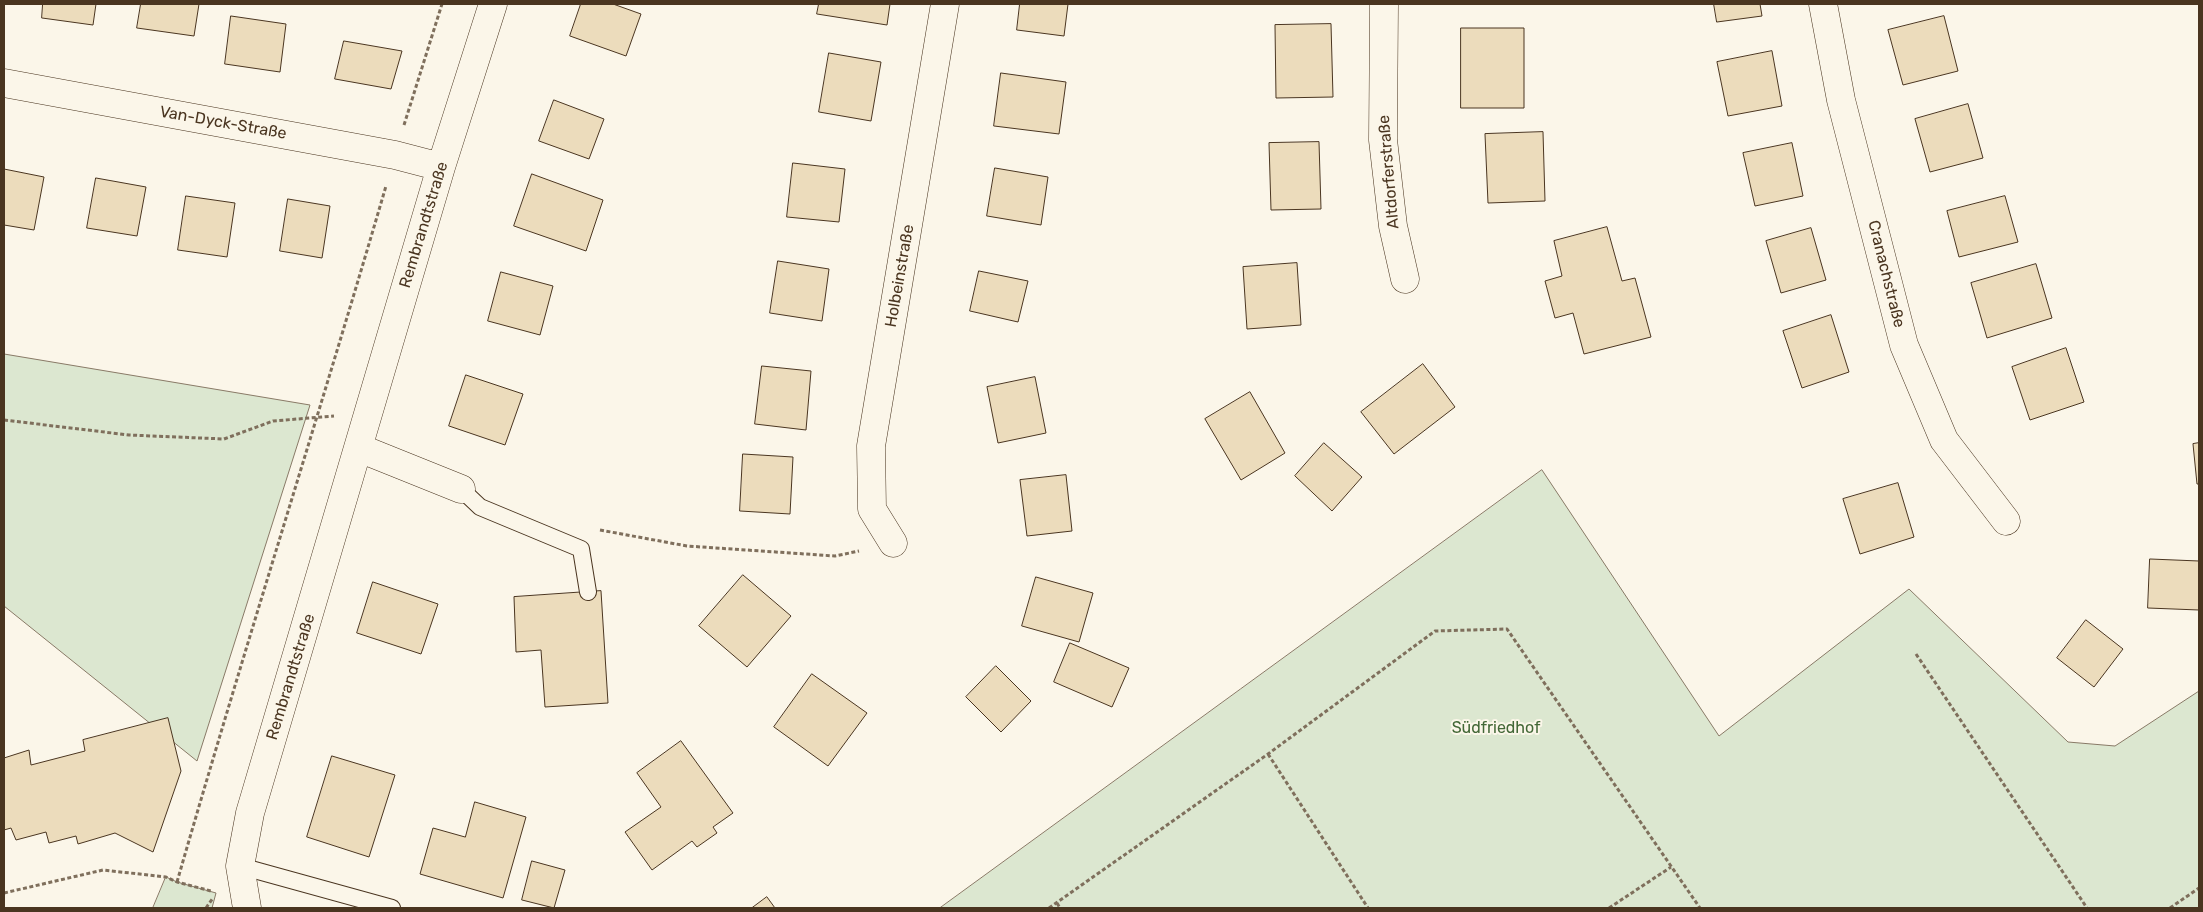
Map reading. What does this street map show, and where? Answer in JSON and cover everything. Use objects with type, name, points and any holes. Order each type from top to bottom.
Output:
[{"type":"street","name":"Rembrandtstraße","points":[[247,908],[240,866],[250,813],[441,167],[493,4]]},
{"type":"street","name":"Holbeinstraße","points":[[894,543],[872,509],[871,446],[946,4]]},
{"type":"street","name":"Altdorferstraße","points":[[1384,4],[1383,140],[1393,226],[1405,279]]},
{"type":"street","name":"Cranachstraße","points":[[1823,4],[1841,100],[1904,345],[1944,440],[2006,521]]},
{"type":"street","name":"Van-Dyck-Straße","points":[[4,83],[396,155],[441,167]]},
{"type":"street","points":[[359,448],[461,489]]},
{"type":"lane","points":[[461,489],[480,507],[581,549],[588,592]]},
{"type":"lane","points":[[240,866],[392,908]]},
{"type":"path","points":[[177,882],[442,4]]},
{"type":"path","points":[[4,420],[129,435],[224,439],[273,421],[318,416],[368,415]]},
{"type":"path","points":[[592,529],[687,546],[835,556],[894,543]]},
{"type":"path","points":[[1049,908],[1268,754],[1435,630],[1507,629],[1700,908]]},
{"type":"path","points":[[1916,654],[2087,908]]},
{"type":"path","points":[[1268,754],[1368,908]]},
{"type":"path","points":[[1609,908],[1671,868]]},
{"type":"path","points":[[4,893],[103,870],[166,877],[216,893]]},
{"type":"path","points":[[2170,908],[2199,888]]},
{"type":"path","points":[[1057,903],[1060,908]]},
{"type":"green space","points":[[4,354],[310,405],[197,761],[4,606]]},
{"type":"green space","name":"Südfriedhof","points":[[1542,470],[1719,736],[1909,589],[2068,742],[2115,746],[2199,691],[2199,908],[940,908]]},
{"type":"green space","points":[[166,877],[216,893],[212,908],[153,908]]},
{"type":"building","points":[[43,4],[96,4],[93,25],[42,18]]},
{"type":"building","points":[[141,4],[199,4],[194,36],[137,28]]},
{"type":"building","points":[[581,4],[613,4],[641,14],[626,56],[570,36]]},
{"type":"building","points":[[819,4],[890,4],[887,25],[817,14]]},
{"type":"building","points":[[1020,4],[1068,4],[1064,36],[1017,30]]},
{"type":"building","points":[[1714,4],[1760,4],[1762,16],[1717,22]]},
{"type":"building","points":[[231,16],[286,24],[280,72],[225,64]]},
{"type":"building","points":[[1944,16],[1958,71],[1903,85],[1888,30]]},
{"type":"building","points":[[1331,24],[1333,97],[1276,98],[1275,25]]},
{"type":"building","points":[[1461,28],[1524,28],[1524,108],[1461,108]]},
{"type":"building","points":[[344,41],[402,51],[391,89],[335,79]]},
{"type":"building","points":[[1772,51],[1782,106],[1728,116],[1717,62]]},
{"type":"building","points":[[829,53],[881,62],[871,121],[819,112]]},
{"type":"building","points":[[1001,73],[1066,82],[1059,134],[994,126]]},
{"type":"building","points":[[554,100],[604,119],[589,159],[539,141]]},
{"type":"building","points":[[1968,104],[1983,158],[1930,172],[1915,119]]},
{"type":"building","points":[[1543,132],[1545,201],[1488,203],[1485,134]]},
{"type":"building","points":[[1319,142],[1321,209],[1271,210],[1269,143]]},
{"type":"building","points":[[1792,143],[1803,196],[1755,206],[1743,153]]},
{"type":"building","points":[[793,163],[845,169],[839,222],[787,217]]},
{"type":"building","points":[[995,168],[1048,177],[1041,225],[987,216]]},
{"type":"building","points":[[4,169],[44,177],[34,230],[4,225]]},
{"type":"building","points":[[532,174],[603,200],[586,251],[514,226]]},
{"type":"building","points":[[96,178],[146,187],[137,236],[87,228]]},
{"type":"building","points":[[186,196],[235,203],[227,257],[178,250]]},
{"type":"building","points":[[2005,196],[2018,242],[1959,257],[1947,211]]},
{"type":"building","points":[[288,199],[330,206],[322,258],[280,251]]},
{"type":"building","points":[[1607,227],[1622,281],[1635,278],[1651,337],[1584,354],[1573,313],[1555,318],[1545,281],[1562,276],[1554,241]]},
{"type":"building","points":[[1811,228],[1826,280],[1781,293],[1766,241]]},
{"type":"building","points":[[778,261],[829,269],[822,321],[770,313]]},
{"type":"building","points":[[1297,263],[1301,325],[1247,329],[1243,267]]},
{"type":"building","points":[[2036,264],[2052,318],[1987,338],[1971,283]]},
{"type":"building","points":[[979,271],[1028,281],[1018,322],[970,311]]},
{"type":"building","points":[[501,272],[553,286],[540,335],[488,321]]},
{"type":"building","points":[[1831,315],[1849,372],[1802,388],[1783,331]]},
{"type":"building","points":[[2066,348],[2084,402],[2030,420],[2012,367]]},
{"type":"building","points":[[1423,364],[1455,407],[1394,454],[1361,412]]},
{"type":"building","points":[[762,366],[811,371],[806,430],[755,424]]},
{"type":"building","points":[[466,375],[523,394],[505,445],[449,426]]},
{"type":"building","points":[[1035,377],[1046,433],[998,443],[987,387]]},
{"type":"building","points":[[1250,392],[1285,453],[1241,480],[1205,419]]},
{"type":"building","points":[[1324,443],[1362,477],[1332,511],[1295,476]]},
{"type":"building","points":[[2199,443],[2199,484],[2197,484],[2193,444]]},
{"type":"building","points":[[743,454],[793,457],[790,514],[740,511]]},
{"type":"building","points":[[1066,475],[1072,531],[1027,536],[1020,480]]},
{"type":"building","points":[[1898,483],[1914,537],[1860,554],[1843,499]]},
{"type":"building","points":[[2150,559],[2199,561],[2199,610],[2148,608]]},
{"type":"building","points":[[743,575],[791,616],[747,667],[699,626]]},
{"type":"building","points":[[1036,577],[1093,593],[1079,642],[1022,626]]},
{"type":"building","points":[[373,582],[438,604],[421,654],[357,633]]},
{"type":"building","points":[[601,591],[608,703],[545,707],[541,650],[516,652],[514,597]]},
{"type":"building","points":[[2086,620],[2123,649],[2094,687],[2057,658]]},
{"type":"building","points":[[1070,643],[1129,668],[1112,707],[1054,682]]},
{"type":"building","points":[[996,666],[1031,701],[1001,732],[966,697]]},
{"type":"building","points":[[812,674],[867,713],[828,766],[774,727]]},
{"type":"building","points":[[168,718],[181,771],[153,852],[115,833],[78,844],[76,836],[49,843],[46,832],[16,840],[11,828],[4,830],[4,758],[29,750],[31,765],[85,751],[83,740]]},
{"type":"building","points":[[681,741],[733,813],[713,827],[717,833],[697,847],[692,841],[652,870],[625,832],[661,807],[637,773]]},
{"type":"building","points":[[332,756],[395,775],[369,857],[307,837]]},
{"type":"building","points":[[475,802],[526,817],[503,898],[420,874],[433,828],[465,837]]},
{"type":"building","points":[[532,861],[565,870],[554,908],[522,900]]},
{"type":"building","points":[[767,897],[775,908],[752,908]]}]
